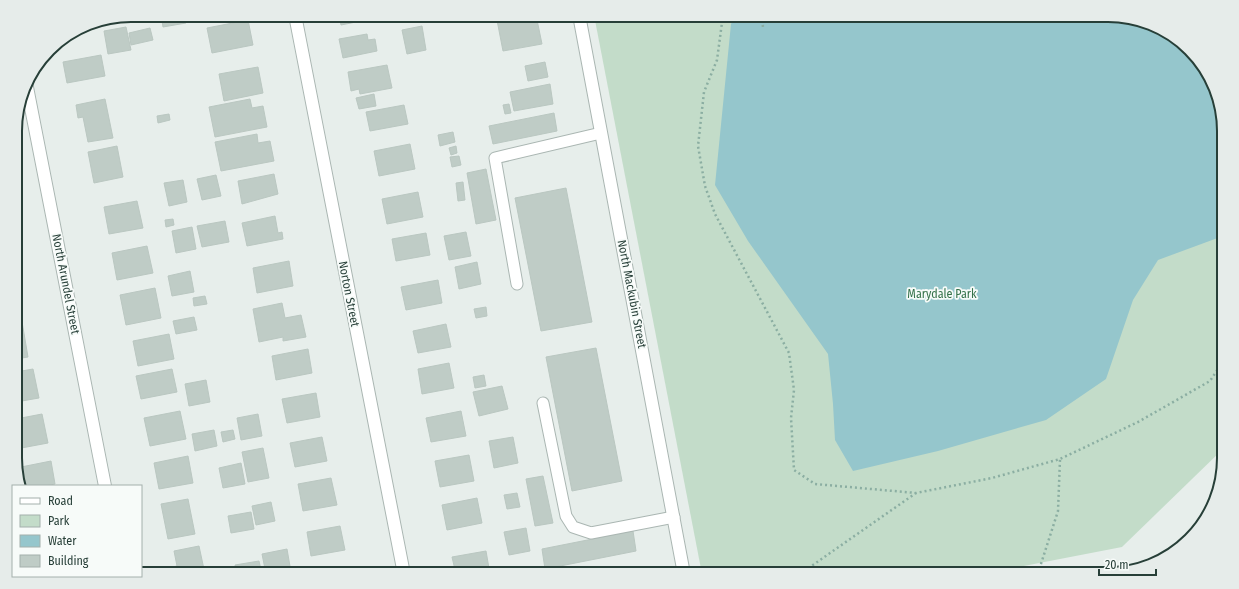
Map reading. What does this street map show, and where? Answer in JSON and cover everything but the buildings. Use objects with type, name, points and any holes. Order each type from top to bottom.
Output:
[{"type":"street","name":"Norton Street","points":[[296,22],[403,567]]},
{"type":"street","name":"North Mackubin Street","points":[[579,22],[683,567]]},
{"type":"street","name":"North Arundel Street","points":[[28,95],[105,485]]},
{"type":"lane","points":[[517,284],[495,158],[601,133]]},
{"type":"lane","points":[[543,403],[566,516],[573,527],[591,533],[674,517]]},
{"type":"path","points":[[722,22],[717,60],[704,92],[698,146],[705,186],[715,214],[789,353],[794,390],[791,418],[794,470],[815,484],[916,493],[992,478],[1060,459],[1138,422],[1210,381],[1217,370]]},
{"type":"path","points":[[763,22],[763,28]]},
{"type":"path","points":[[1040,567],[1058,511],[1060,459]]},
{"type":"path","points":[[810,567],[916,493]]},
{"type":"green space","name":"Marydale Park","points":[[595,22],[1115,22],[1150,30],[1174,45],[1185,54],[1202,76],[1209,89],[1216,117],[1217,455],[1122,547],[1019,567],[701,567]]},
{"type":"water","points":[[732,22],[1115,22],[1150,30],[1174,45],[1185,54],[1202,76],[1209,89],[1216,117],[1217,131],[1217,238],[1158,260],[1133,300],[1106,379],[1046,420],[938,451],[853,471],[835,440],[828,354],[748,241],[715,185]]}]
